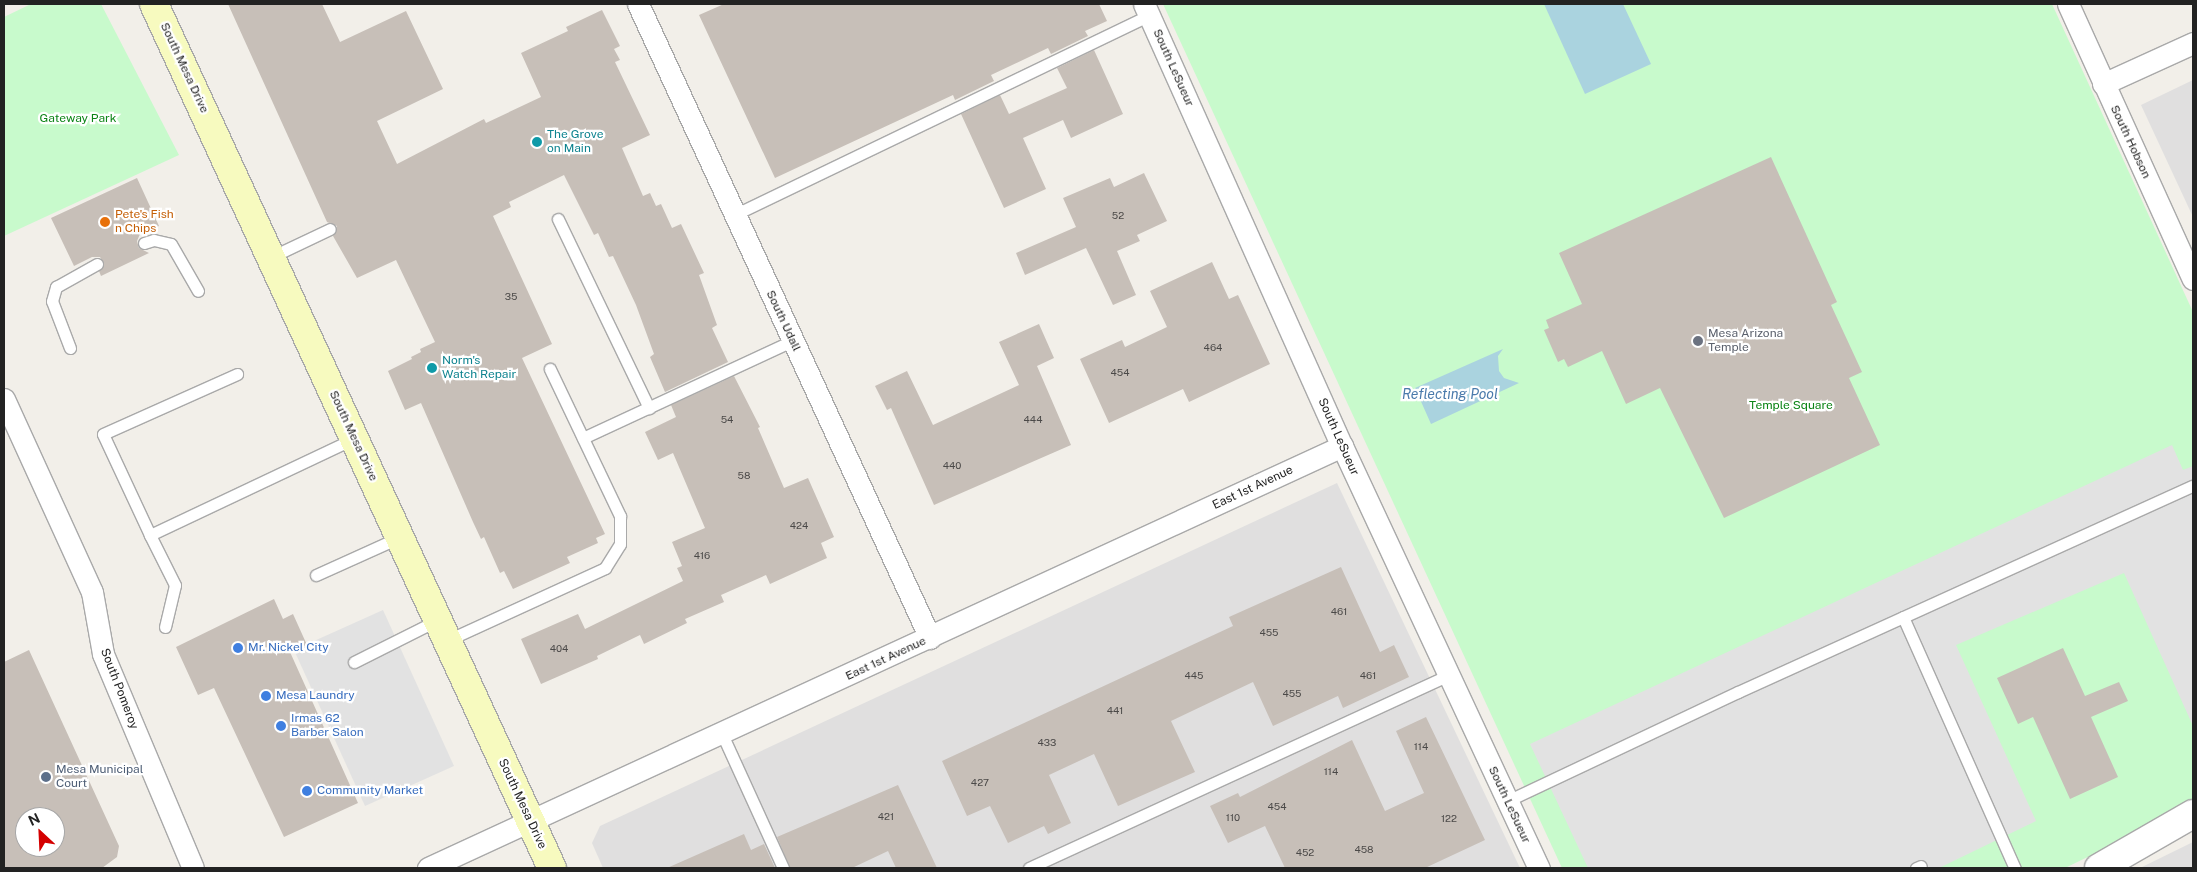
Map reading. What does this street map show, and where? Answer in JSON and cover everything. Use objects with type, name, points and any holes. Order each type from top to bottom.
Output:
[{"type":"main road","name":"South Mesa Drive","points":[[154,4],[552,868]]},
{"type":"street","name":"South Udall","points":[[638,4],[792,342],[930,638]]},
{"type":"street","name":"South Hobson","points":[[2068,4],[2193,279]]},
{"type":"street","name":"South LeSueur","points":[[1146,10],[1342,446],[1539,868]]},
{"type":"street","points":[[2103,84],[2193,43]]},
{"type":"street","name":"South Pomeroy","points":[[4,399],[92,592],[103,654],[193,868]]},
{"type":"street","name":"East 1st Avenue","points":[[428,868],[930,638],[1342,446]]},
{"type":"street","points":[[2099,868],[2193,815]]},
{"type":"lane","points":[[734,215],[1146,10]]},
{"type":"lane","points":[[558,219],[649,408]]},
{"type":"lane","points":[[271,257],[330,229]]},
{"type":"lane","points":[[144,242],[154,240],[171,244],[198,291]]},
{"type":"lane","points":[[70,348],[57,320],[52,301],[56,287],[68,278],[97,264]]},
{"type":"lane","points":[[583,438],[792,342]]},
{"type":"lane","points":[[354,662],[605,568],[620,544],[620,516],[550,369]]},
{"type":"lane","points":[[165,627],[175,585],[103,434],[237,374]]},
{"type":"lane","points":[[150,535],[355,438]]},
{"type":"lane","points":[[1507,802],[2193,486]]},
{"type":"lane","points":[[316,575],[400,537]]},
{"type":"lane","points":[[1903,618],[2015,868]]},
{"type":"lane","points":[[1029,868],[1448,674]]},
{"type":"lane","points":[[722,734],[783,868]]},
{"type":"shaded area","points":[[2193,80],[2193,217],[2141,105]]},
{"type":"shaded area","points":[[2172,445],[2183,470],[2193,466],[2193,726],[2124,573],[1956,645],[2036,821],[1939,868],[1588,868],[1530,744]]},
{"type":"shaded area","points":[[1337,483],[1520,868],[603,868],[592,843],[600,826]]},
{"type":"shaded area","points":[[383,610],[454,766],[365,806],[294,650]]},
{"type":"shaded area","points":[[2193,842],[2193,868],[2140,868]]},
{"type":"green space","name":"Gateway Park","points":[[31,4],[101,4],[179,155],[4,236],[4,17]]},
{"type":"green space","name":"Temple Square","points":[[1163,4],[2052,4],[2193,312],[2193,800],[2131,836],[2065,868],[1562,868]]},
{"type":"water","points":[[1544,4],[1623,4],[1651,64],[1585,94]]},
{"type":"water","name":"Reflecting Pool","points":[[1503,349],[1498,356],[1499,371],[1504,378],[1519,383],[1431,424],[1415,388]]},
{"type":"building","points":[[228,4],[322,4],[340,42],[406,11],[443,89],[377,121],[397,164],[484,119],[486,123],[541,97],[521,53],[568,31],[566,27],[602,10],[620,46],[614,49],[620,60],[615,62],[650,135],[622,148],[643,196],[650,193],[656,206],[661,204],[672,228],[681,224],[704,273],[699,275],[717,325],[712,328],[728,362],[665,392],[650,357],[654,354],[636,305],[613,256],[609,257],[598,233],[594,235],[564,175],[509,202],[511,207],[493,216],[552,344],[522,358],[605,534],[596,538],[598,543],[567,557],[570,563],[513,589],[504,571],[500,573],[484,537],[481,539],[473,522],[421,403],[405,410],[388,371],[412,359],[411,357],[421,352],[420,349],[435,342],[396,260],[357,278],[333,236],[337,226],[327,222]]},
{"type":"building","points":[[724,4],[1099,4],[1107,21],[1085,31],[1088,36],[1051,54],[1048,48],[991,75],[994,81],[955,100],[953,95],[775,178],[699,15]]},
{"type":"building","points":[[1094,50],[1123,114],[1071,138],[1063,120],[1023,138],[1046,189],[1004,208],[961,114],[1000,95],[1009,114],[1067,88],[1057,68]]},
{"type":"building","name":"Mesa Arizona Temple","points":[[1771,157],[1837,302],[1831,305],[1862,372],[1849,378],[1880,445],[1724,518],[1660,388],[1626,404],[1602,351],[1568,367],[1564,359],[1558,362],[1544,330],[1549,328],[1546,320],[1582,304],[1559,253]]},
{"type":"building","points":[[1144,173],[1167,221],[1137,235],[1140,241],[1117,251],[1136,295],[1113,305],[1086,248],[1025,275],[1016,253],[1076,227],[1063,198],[1110,178],[1114,187]]},
{"type":"building","name":"Pete's Fish n Chips","points":[[137,178],[159,226],[140,234],[137,241],[139,248],[149,253],[101,276],[99,271],[104,264],[100,257],[92,257],[74,266],[51,218]]},
{"type":"building","points":[[1212,262],[1229,299],[1238,295],[1270,364],[1189,402],[1183,389],[1109,423],[1080,359],[1122,340],[1125,347],[1167,327],[1150,291]]},
{"type":"building","points":[[1039,324],[1054,358],[1037,366],[1071,445],[934,505],[891,408],[887,410],[875,386],[907,371],[933,425],[1019,385],[999,342]]},
{"type":"building","points":[[734,376],[760,427],[758,428],[784,488],[808,478],[834,537],[821,543],[827,558],[770,584],[766,575],[721,595],[724,602],[685,619],[687,623],[644,644],[640,635],[597,656],[598,659],[541,684],[521,639],[578,614],[585,629],[683,581],[677,568],[682,566],[672,542],[705,528],[673,453],[658,460],[645,432],[676,417],[671,405]]},
{"type":"building","points":[[1341,567],[1380,652],[1394,645],[1409,677],[1343,708],[1338,696],[1273,726],[1253,682],[1171,721],[1195,772],[1118,806],[1094,754],[1049,775],[1071,823],[1048,834],[1044,826],[1008,843],[990,806],[967,816],[942,761],[1233,626],[1229,617]]},
{"type":"building","points":[[274,599],[283,619],[293,614],[307,645],[290,652],[358,803],[284,837],[214,688],[198,695],[176,647]]},
{"type":"building","points":[[2063,648],[2085,696],[2119,682],[2128,701],[2091,717],[2118,777],[2070,799],[2033,717],[2018,724],[1997,678]]},
{"type":"building","name":"Mesa Municipal Court","points":[[29,650],[119,846],[117,857],[102,868],[4,868],[4,662]]},
{"type":"building","points":[[1426,717],[1485,840],[1425,868],[1285,868],[1265,826],[1228,843],[1210,806],[1238,793],[1240,797],[1352,740],[1385,811],[1424,793],[1396,731]]},
{"type":"building","points":[[898,785],[937,868],[896,868],[888,851],[852,868],[790,868],[777,837]]},
{"type":"building","points":[[744,834],[751,850],[764,844],[775,868],[667,868]]},
{"type":"place","name":"The Grove on Main","points":[[537,142]]},
{"type":"place","name":"Pete's Fish n Chips","points":[[105,222]]},
{"type":"place","name":"Mesa Arizona Temple","points":[[1698,341]]},
{"type":"place","name":"Norm's Watch Repair","points":[[432,368]]},
{"type":"place","name":"Mr. Nickel City","points":[[238,648]]},
{"type":"place","name":"Mesa Laundry","points":[[266,696]]},
{"type":"place","name":"Irmas 62 Barber Salon","points":[[281,726]]},
{"type":"place","name":"Mesa Municipal Court","points":[[46,777]]},
{"type":"place","name":"Community Market","points":[[307,791]]}]
